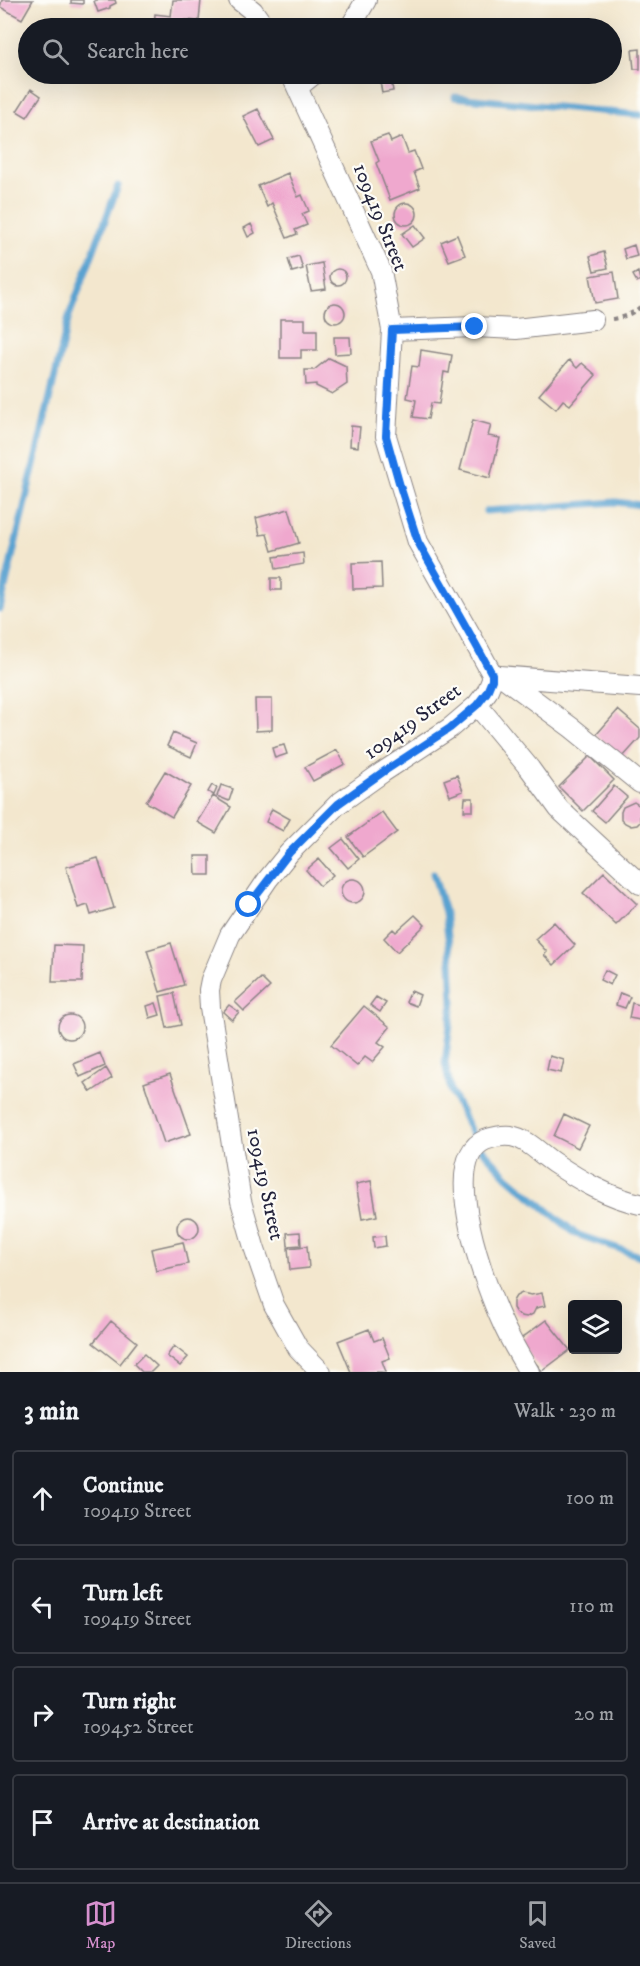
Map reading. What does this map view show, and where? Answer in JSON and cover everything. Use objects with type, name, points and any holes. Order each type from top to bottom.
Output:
[{"type":"street","points":[[239,0],[254,11],[259,18]]},
{"type":"street","points":[[356,18],[366,0]]},
{"type":"street","name":"109419 Street","points":[[297,84],[381,271],[392,330],[386,436],[418,542],[497,676],[492,680],[487,692],[477,705],[450,728],[338,804],[312,829],[267,879],[249,905],[230,935],[211,980],[209,999],[241,1201],[274,1305],[298,1348],[321,1372]]},
{"type":"street","points":[[392,330],[475,327],[516,329],[593,320]]},
{"type":"street","points":[[497,676],[640,687]]},
{"type":"street","points":[[497,676],[572,728],[640,783]]},
{"type":"street","points":[[477,705],[530,769],[559,809],[640,885]]},
{"type":"street","points":[[529,1372],[503,1324],[475,1254],[466,1198],[466,1163],[472,1150],[477,1144],[487,1139],[512,1136],[526,1142],[587,1184],[621,1200],[640,1204]]},
{"type":"path","points":[[593,320],[618,319],[640,307]]},
{"type":"building","points":[[2,0],[33,0],[23,18],[0,7]]},
{"type":"building","points":[[71,0],[83,0],[83,4],[71,3]]},
{"type":"building","points":[[115,0],[116,3],[98,12],[94,1]]},
{"type":"building","points":[[173,0],[201,0],[199,18],[155,18],[155,14],[171,16]]},
{"type":"building","points":[[640,49],[640,69],[634,69],[632,50]]},
{"type":"building","points":[[380,84],[392,84],[393,91],[382,93]]},
{"type":"building","points":[[31,89],[41,96],[27,117],[17,111]]},
{"type":"building","points":[[258,109],[274,140],[259,147],[243,116]]},
{"type":"building","points":[[388,135],[391,142],[402,137],[408,153],[414,151],[421,169],[414,172],[420,188],[390,200],[376,163],[379,161],[371,141]]},
{"type":"building","points":[[288,173],[298,197],[302,195],[309,211],[302,214],[307,225],[295,230],[297,234],[287,238],[272,203],[267,207],[258,186]]},
{"type":"building","points":[[406,203],[414,206],[417,214],[414,222],[406,225],[398,222],[395,214],[398,206]]},
{"type":"building","points":[[251,224],[255,233],[248,237],[244,228]]},
{"type":"building","points":[[415,225],[425,238],[412,247],[402,234]]},
{"type":"building","points":[[457,235],[465,255],[449,261],[441,242]]},
{"type":"building","points":[[634,245],[637,256],[626,259],[623,249]]},
{"type":"building","points":[[604,252],[608,268],[594,271],[590,256]]},
{"type":"building","points":[[299,256],[303,269],[292,272],[288,259]]},
{"type":"building","points":[[322,263],[326,289],[311,291],[306,266]]},
{"type":"building","points":[[335,269],[341,269],[346,277],[344,283],[335,285],[330,280],[330,274]]},
{"type":"building","points":[[614,272],[618,299],[595,303],[590,276]]},
{"type":"building","points":[[638,272],[640,280],[637,282],[633,275]]},
{"type":"building","points":[[331,303],[339,303],[345,309],[345,317],[339,323],[331,323],[325,317],[325,309]]},
{"type":"building","points":[[280,319],[305,319],[305,330],[317,330],[317,350],[301,350],[301,358],[280,358]]},
{"type":"building","points":[[334,337],[350,337],[351,353],[335,354]]},
{"type":"building","points":[[421,350],[452,355],[449,373],[444,372],[439,404],[431,403],[428,419],[413,417],[416,400],[407,398],[412,366],[419,367]]},
{"type":"building","points":[[329,358],[346,366],[347,384],[332,394],[316,384],[306,385],[305,370],[314,370]]},
{"type":"building","points":[[569,360],[577,368],[582,363],[596,375],[570,405],[563,400],[556,409],[539,395]]},
{"type":"building","points":[[473,420],[491,425],[488,436],[500,438],[490,478],[460,470]]},
{"type":"building","points":[[351,426],[360,427],[358,447],[350,446]]},
{"type":"building","points":[[289,509],[299,543],[272,551],[267,534],[260,535],[256,518]]},
{"type":"building","points":[[303,553],[304,564],[276,569],[274,557]]},
{"type":"building","points":[[381,562],[382,588],[353,589],[352,563]]},
{"type":"building","points":[[271,578],[281,578],[281,590],[271,590]]},
{"type":"building","points":[[255,699],[272,699],[272,730],[256,731]]},
{"type":"building","points":[[618,710],[640,729],[640,738],[622,758],[596,735]]},
{"type":"building","points":[[173,733],[197,743],[191,757],[167,746]]},
{"type":"building","points":[[284,745],[287,754],[275,758],[272,748]]},
{"type":"building","points":[[337,750],[345,764],[313,781],[305,767]]},
{"type":"building","points":[[590,756],[614,780],[583,811],[559,787]]},
{"type":"building","points":[[165,771],[191,786],[172,817],[146,802]]},
{"type":"building","points":[[457,775],[463,791],[450,796],[444,780]]},
{"type":"building","points":[[212,785],[217,788],[214,795],[208,792]]},
{"type":"building","points":[[221,785],[233,789],[229,801],[217,796]]},
{"type":"building","points":[[614,786],[627,797],[605,822],[592,811]]},
{"type":"building","points":[[213,796],[231,807],[216,833],[197,822]]},
{"type":"building","points":[[465,798],[473,798],[473,811],[464,811]]},
{"type":"building","points":[[634,802],[640,806],[640,822],[631,826],[621,819],[621,812],[623,807]]},
{"type":"building","points":[[272,809],[290,819],[283,831],[266,822]]},
{"type":"building","points":[[382,812],[397,832],[363,857],[348,837]]},
{"type":"building","points":[[343,839],[359,859],[348,868],[331,848]]},
{"type":"building","points":[[195,856],[210,856],[210,875],[196,875]]},
{"type":"building","points":[[98,858],[114,908],[91,915],[88,905],[78,908],[66,867]]},
{"type":"building","points":[[319,859],[333,875],[320,886],[306,870]]},
{"type":"building","points":[[604,872],[637,904],[616,925],[583,893]]},
{"type":"building","points":[[353,879],[358,880],[364,886],[364,896],[358,902],[353,903],[348,902],[342,896],[341,891],[342,886],[348,880]]},
{"type":"building","points":[[415,915],[425,925],[397,952],[384,938],[393,929],[396,932]]},
{"type":"building","points":[[554,922],[575,945],[554,965],[544,955],[547,952],[535,939]]},
{"type":"building","points":[[171,943],[184,985],[160,992],[147,950]]},
{"type":"building","points":[[54,945],[83,946],[82,982],[52,982]]},
{"type":"building","points":[[605,970],[615,975],[610,985],[600,980]]},
{"type":"building","points":[[261,978],[270,987],[244,1011],[235,1002]]},
{"type":"building","points":[[411,991],[420,995],[416,1006],[406,1002]]},
{"type":"building","points":[[174,993],[181,1025],[167,1028],[160,996]]},
{"type":"building","points":[[620,993],[630,997],[625,1008],[616,1005]]},
{"type":"building","points":[[376,997],[386,1003],[380,1012],[370,1005]]},
{"type":"building","points":[[156,1003],[160,1015],[150,1018],[147,1006]]},
{"type":"building","points":[[632,1003],[640,1005],[640,1020],[629,1018]]},
{"type":"building","points":[[229,1005],[239,1012],[232,1020],[223,1012]]},
{"type":"building","points":[[364,1006],[390,1027],[378,1042],[385,1047],[372,1062],[365,1057],[357,1066],[331,1045]]},
{"type":"building","points":[[70,1015],[79,1018],[82,1027],[79,1036],[70,1039],[61,1036],[58,1027],[61,1018]]},
{"type":"building","points":[[100,1053],[105,1066],[80,1077],[74,1064]]},
{"type":"building","points":[[550,1056],[564,1060],[561,1073],[547,1070]]},
{"type":"building","points":[[106,1068],[112,1078],[91,1092],[85,1083]]},
{"type":"building","points":[[170,1074],[191,1134],[164,1143],[144,1083]]},
{"type":"building","points":[[564,1114],[589,1126],[578,1148],[554,1136]]},
{"type":"building","points":[[371,1181],[377,1216],[362,1219],[356,1184]]},
{"type":"building","points":[[188,1217],[196,1220],[199,1228],[196,1236],[188,1239],[180,1236],[177,1228],[180,1220]]},
{"type":"building","points":[[300,1232],[301,1245],[288,1246],[287,1233]]},
{"type":"building","points":[[385,1236],[386,1246],[374,1248],[373,1237]]},
{"type":"building","points":[[183,1242],[188,1264],[156,1271],[151,1249]]},
{"type":"building","points":[[307,1246],[309,1268],[290,1270],[288,1248]]},
{"type":"building","points":[[522,1293],[531,1295],[542,1293],[545,1306],[536,1308],[533,1314],[527,1317],[521,1316],[513,1308],[513,1301]]},
{"type":"building","points":[[546,1320],[568,1348],[568,1352],[542,1371],[518,1341]]},
{"type":"building","points":[[111,1321],[137,1342],[120,1364],[93,1343]]},
{"type":"building","points":[[369,1329],[374,1341],[382,1338],[390,1358],[382,1361],[386,1372],[351,1372],[338,1341]]},
{"type":"building","points":[[174,1346],[188,1357],[180,1366],[167,1356]]},
{"type":"building","points":[[144,1354],[157,1366],[151,1372],[142,1372],[134,1364]]},
{"type":"waterway","points":[[455,97],[640,115]]},
{"type":"waterway","points":[[0,609],[69,316],[118,186]]},
{"type":"waterway","points":[[486,511],[616,502],[640,505]]},
{"type":"waterway","points":[[433,873],[445,912],[451,960],[453,1002],[445,1063],[451,1091],[477,1144],[508,1177],[576,1234],[640,1256]]},
{"type":"route","points":[[249,905],[289,853],[338,804],[450,728],[477,705],[487,692],[492,680],[492,674],[418,542],[386,436],[392,330],[475,327]]}]
